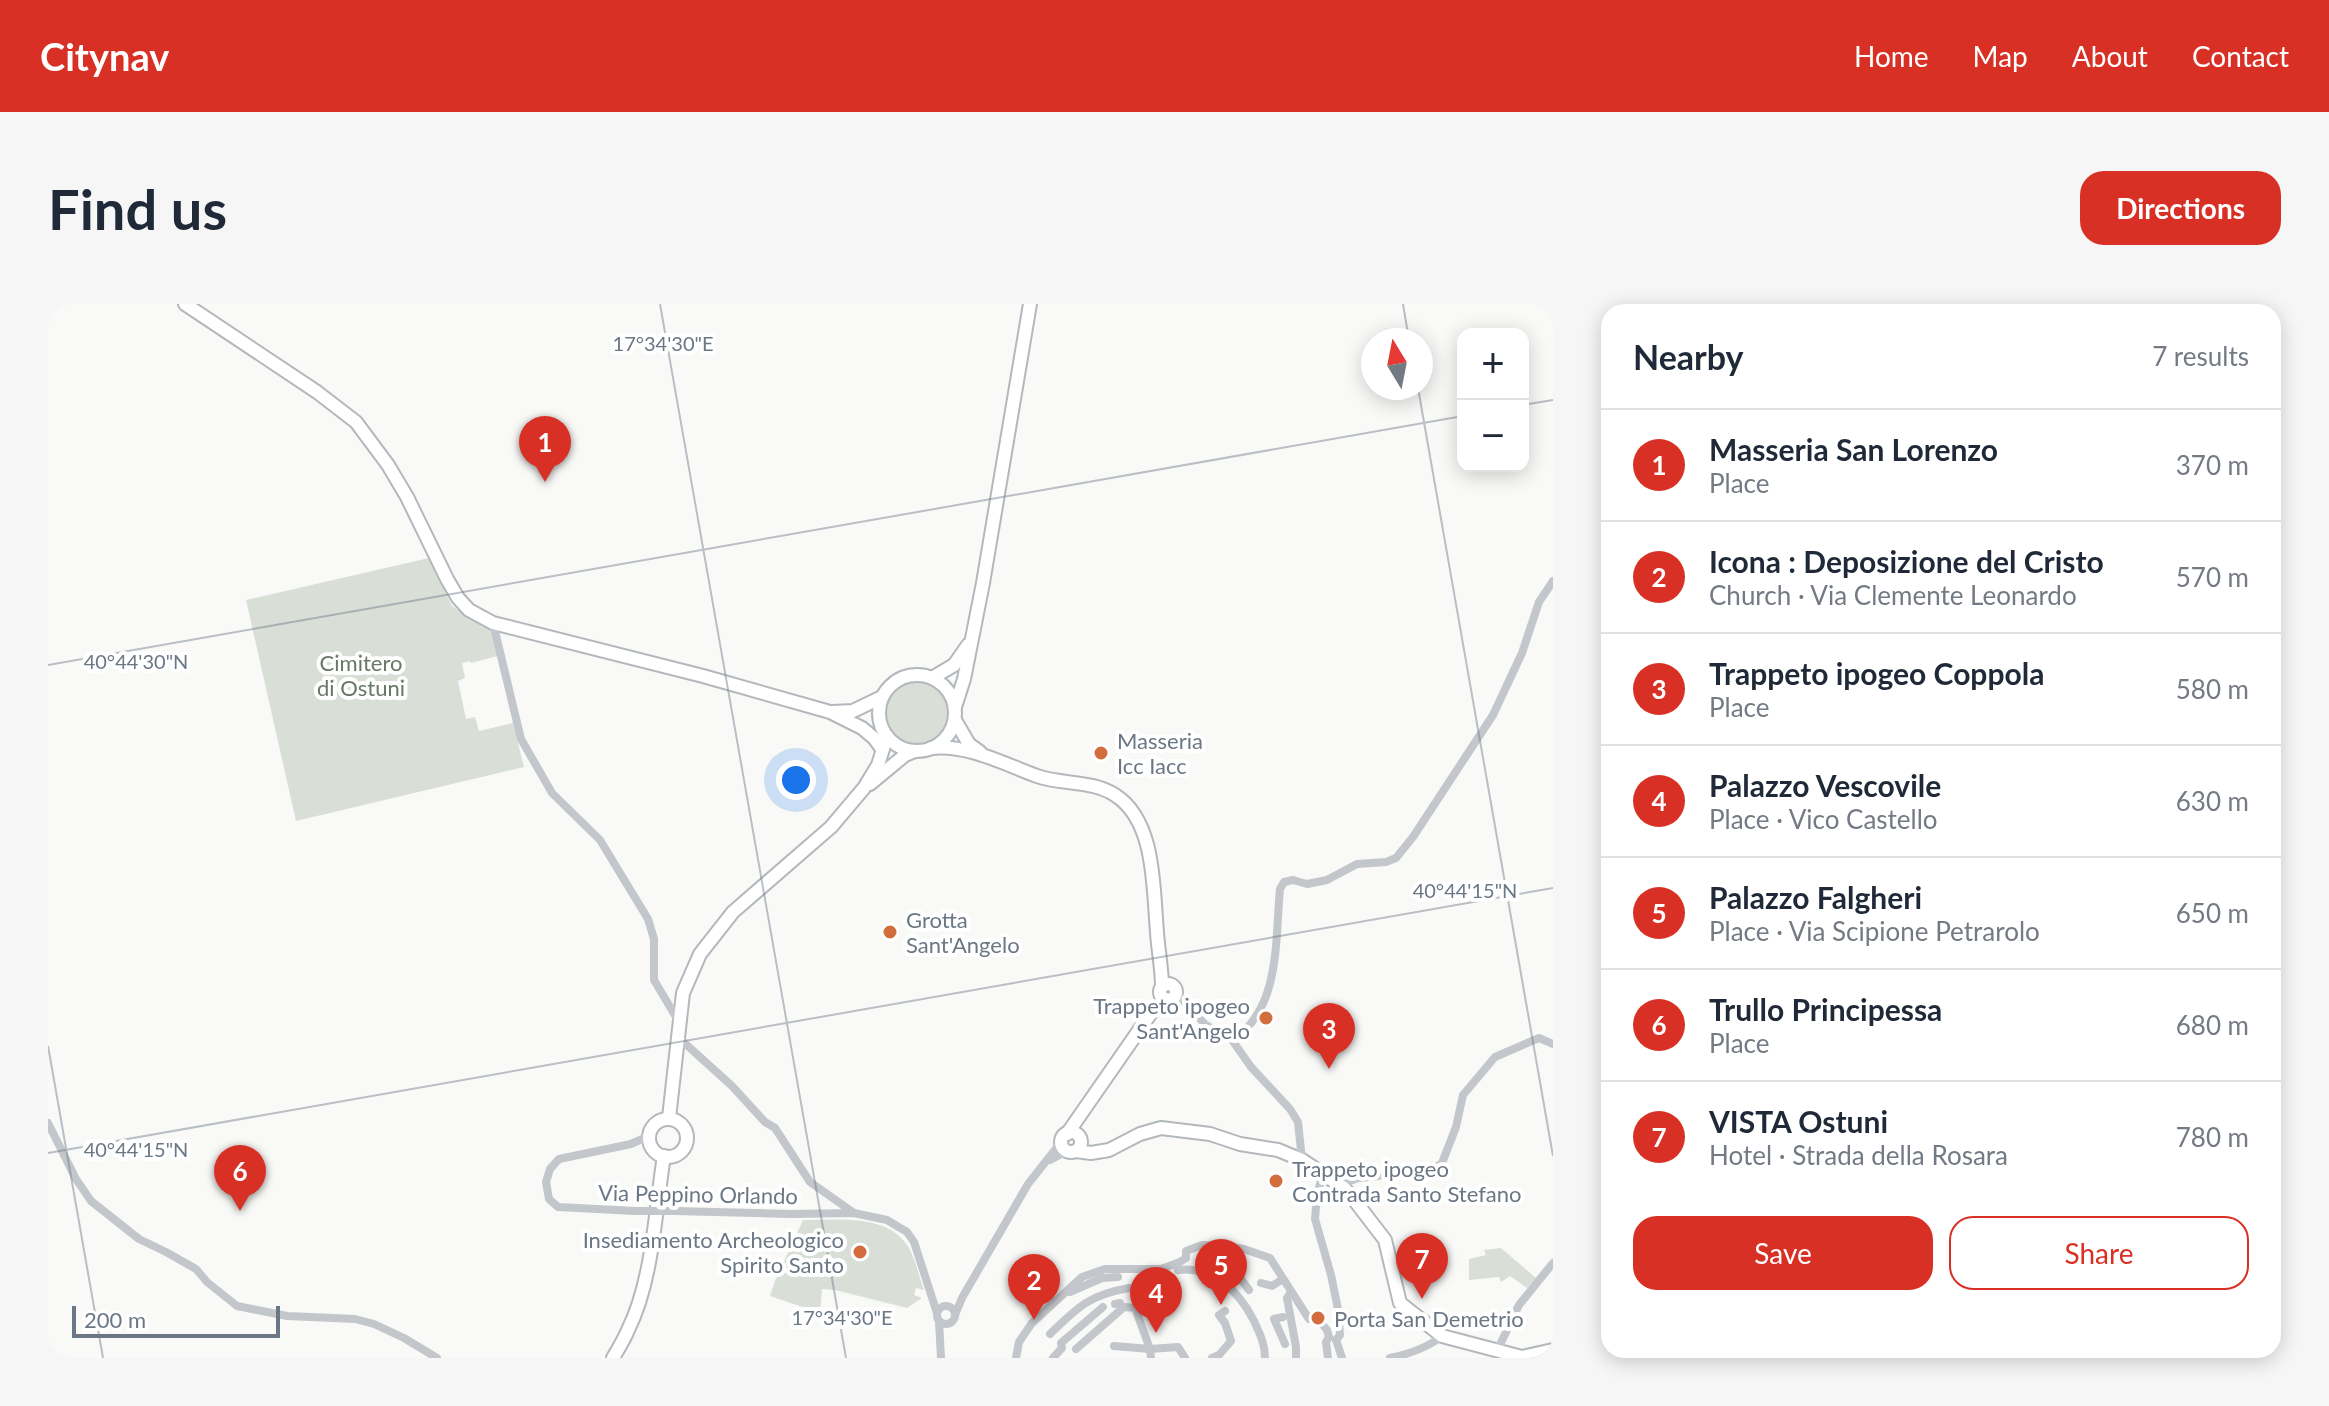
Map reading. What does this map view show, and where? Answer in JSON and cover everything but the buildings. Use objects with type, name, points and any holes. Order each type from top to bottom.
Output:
[{"type":"street","points":[[185,304],[356,422],[388,465],[447,579],[469,610],[493,623],[830,712],[904,749],[915,751]]},
{"type":"street","points":[[931,748],[942,742],[950,732],[973,639],[1030,304]]},
{"type":"street","points":[[1232,1040],[1257,1017],[1265,998],[1272,974],[1280,889],[1284,882],[1293,880],[1307,884],[1327,880],[1357,864],[1386,862],[1396,858],[1493,715],[1522,653],[1539,602],[1553,581]]},
{"type":"street","points":[[493,623],[521,739],[552,793],[600,840],[648,919],[654,939],[654,980],[680,1022]]},
{"type":"street","points":[[932,678],[954,665],[973,639]]},
{"type":"street","points":[[669,1118],[683,993],[700,954],[733,912],[831,827],[864,788],[878,765],[885,739],[879,709],[889,687],[898,680],[921,675],[943,685],[951,695],[955,714],[969,744],[989,759]]},
{"type":"street","points":[[830,712],[853,711],[882,697]]},
{"type":"street","points":[[864,788],[905,755],[931,748],[961,748],[1043,778],[1097,786],[1116,795],[1127,806],[1146,841],[1152,868],[1158,942],[1168,993],[1186,1005],[1206,1025],[1232,1040],[1251,1067],[1290,1109],[1298,1122],[1302,1160]]},
{"type":"street","points":[[1168,993],[1154,1002],[1151,1013],[1078,1117],[1072,1142],[1091,1153],[1109,1150],[1140,1134],[1161,1128],[1210,1134],[1240,1144],[1269,1148],[1302,1160],[1344,1188],[1385,1240],[1400,1303],[1442,1336],[1522,1358],[1553,1350]]},
{"type":"street","points":[[679,1038],[732,1086],[765,1122],[775,1128],[810,1182],[854,1213]]},
{"type":"street","points":[[1344,1188],[1358,1178],[1436,1167],[1446,1158],[1463,1095],[1488,1064],[1495,1057],[1539,1038],[1553,1044]]},
{"type":"street","points":[[669,1118],[681,1123],[687,1140],[682,1152],[664,1156],[654,1151],[649,1136],[653,1125],[669,1118]]},
{"type":"street","points":[[48,1123],[76,1179],[91,1201],[139,1239],[196,1269],[237,1306],[287,1316],[355,1319],[404,1338],[437,1358]]},
{"type":"street","name":"Via Peppino Orlando","points":[[649,1136],[631,1144],[559,1159],[550,1169],[546,1182],[549,1199],[558,1207],[635,1211],[854,1213],[887,1220],[907,1232],[914,1242],[940,1310],[941,1358]]},
{"type":"street","name":"Via Peppino Orlando","points":[[941,1358],[962,1298],[1028,1184],[1043,1165],[1072,1142]]},
{"type":"street","points":[[613,1358],[630,1328],[641,1291],[649,1259],[664,1156]]},
{"type":"street","points":[[1323,1174],[1317,1194],[1315,1219],[1331,1275],[1340,1335],[1331,1336],[1326,1342],[1328,1358]]},
{"type":"street","points":[[1213,1245],[1214,1256],[1239,1264]]},
{"type":"street","points":[[1174,1268],[1186,1258],[1186,1251],[1198,1246],[1213,1245],[1270,1258],[1289,1295],[1296,1358]]},
{"type":"street","points":[[1248,1251],[1239,1264],[1237,1274],[1254,1287]]},
{"type":"street","points":[[1497,1351],[1519,1305],[1553,1263]]},
{"type":"street","points":[[1016,1358],[1019,1342],[1032,1323],[1080,1278],[1105,1269],[1153,1267],[1201,1272],[1217,1278],[1241,1298],[1264,1345],[1265,1358]]},
{"type":"street","points":[[1066,1291],[1102,1278],[1118,1277]]},
{"type":"street","points":[[1241,1298],[1254,1287],[1272,1286],[1283,1279]]},
{"type":"street","points":[[1272,1286],[1289,1295],[1309,1319],[1318,1319],[1342,1358]]},
{"type":"street","points":[[1050,1334],[1086,1301],[1129,1288]]},
{"type":"street","points":[[940,1310],[962,1298]]},
{"type":"street","points":[[1056,1357],[1062,1348],[1061,1343],[1103,1307]]},
{"type":"street","points":[[1076,1349],[1124,1307],[1135,1308],[1153,1352]]},
{"type":"street","points":[[940,1310],[953,1310],[953,1319],[946,1325],[940,1310]]},
{"type":"street","points":[[1212,1358],[1219,1355],[1231,1341],[1219,1315],[1225,1311]]},
{"type":"street","points":[[1283,1317],[1274,1319],[1273,1327],[1285,1344]]},
{"type":"street","points":[[1259,1333],[1273,1327]]},
{"type":"street","points":[[1390,1358],[1408,1354],[1442,1336]]},
{"type":"street","points":[[1114,1346],[1132,1346],[1153,1352],[1178,1347],[1185,1358]]},
{"type":"street","points":[[1127,1358],[1132,1346]]},
{"type":"green space","name":"Cimitero di Ostuni","points":[[429,558],[452,606],[493,632],[498,656],[462,663],[465,678],[458,681],[466,719],[475,717],[479,731],[513,723],[524,767],[296,821],[246,600]]},
{"type":"green space","points":[[911,681],[923,681],[940,690],[947,701],[947,725],[940,736],[923,745],[911,745],[899,740],[890,731],[885,719],[885,707],[890,695],[899,686]]},
{"type":"green space","points":[[803,1220],[861,1221],[889,1229],[909,1248],[924,1290],[916,1288],[914,1295],[922,1298],[907,1308],[822,1289],[820,1313],[770,1296]]},
{"type":"green space","points":[[1501,1248],[1536,1278],[1527,1288],[1510,1276],[1501,1282],[1499,1277],[1469,1280],[1469,1259],[1486,1255],[1484,1250]]},
{"type":"place","name":"Masseria San Lorenzo","points":[[545,482]]},
{"type":"place","name":"Masseria Icc Iacc","points":[[1101,753]]},
{"type":"place","name":"Grotta Sant'Angelo","points":[[890,932]]},
{"type":"place","name":"Trappeto ipogeo Sant'Angelo","points":[[1266,1018]]},
{"type":"place","name":"Trappeto ipogeo Coppola","points":[[1329,1069]]},
{"type":"place","name":"Trappeto ipogeo Contrada Santo Stefano","points":[[1276,1181]]},
{"type":"place","name":"Trullo Principessa","points":[[240,1211]]},
{"type":"place","name":"Insediamento Archeologico Spirito Santo","points":[[860,1252]]},
{"type":"place","name":"VISTA Ostuni","points":[[1422,1299]]},
{"type":"place","name":"Palazzo Falgheri","points":[[1221,1305]]},
{"type":"place","name":"Porta San Demetrio","points":[[1318,1318]]},
{"type":"place","name":"Icona : Deposizione del Cristo","points":[[1034,1320]]},
{"type":"place","name":"Palazzo Vescovile","points":[[1156,1333]]}]
